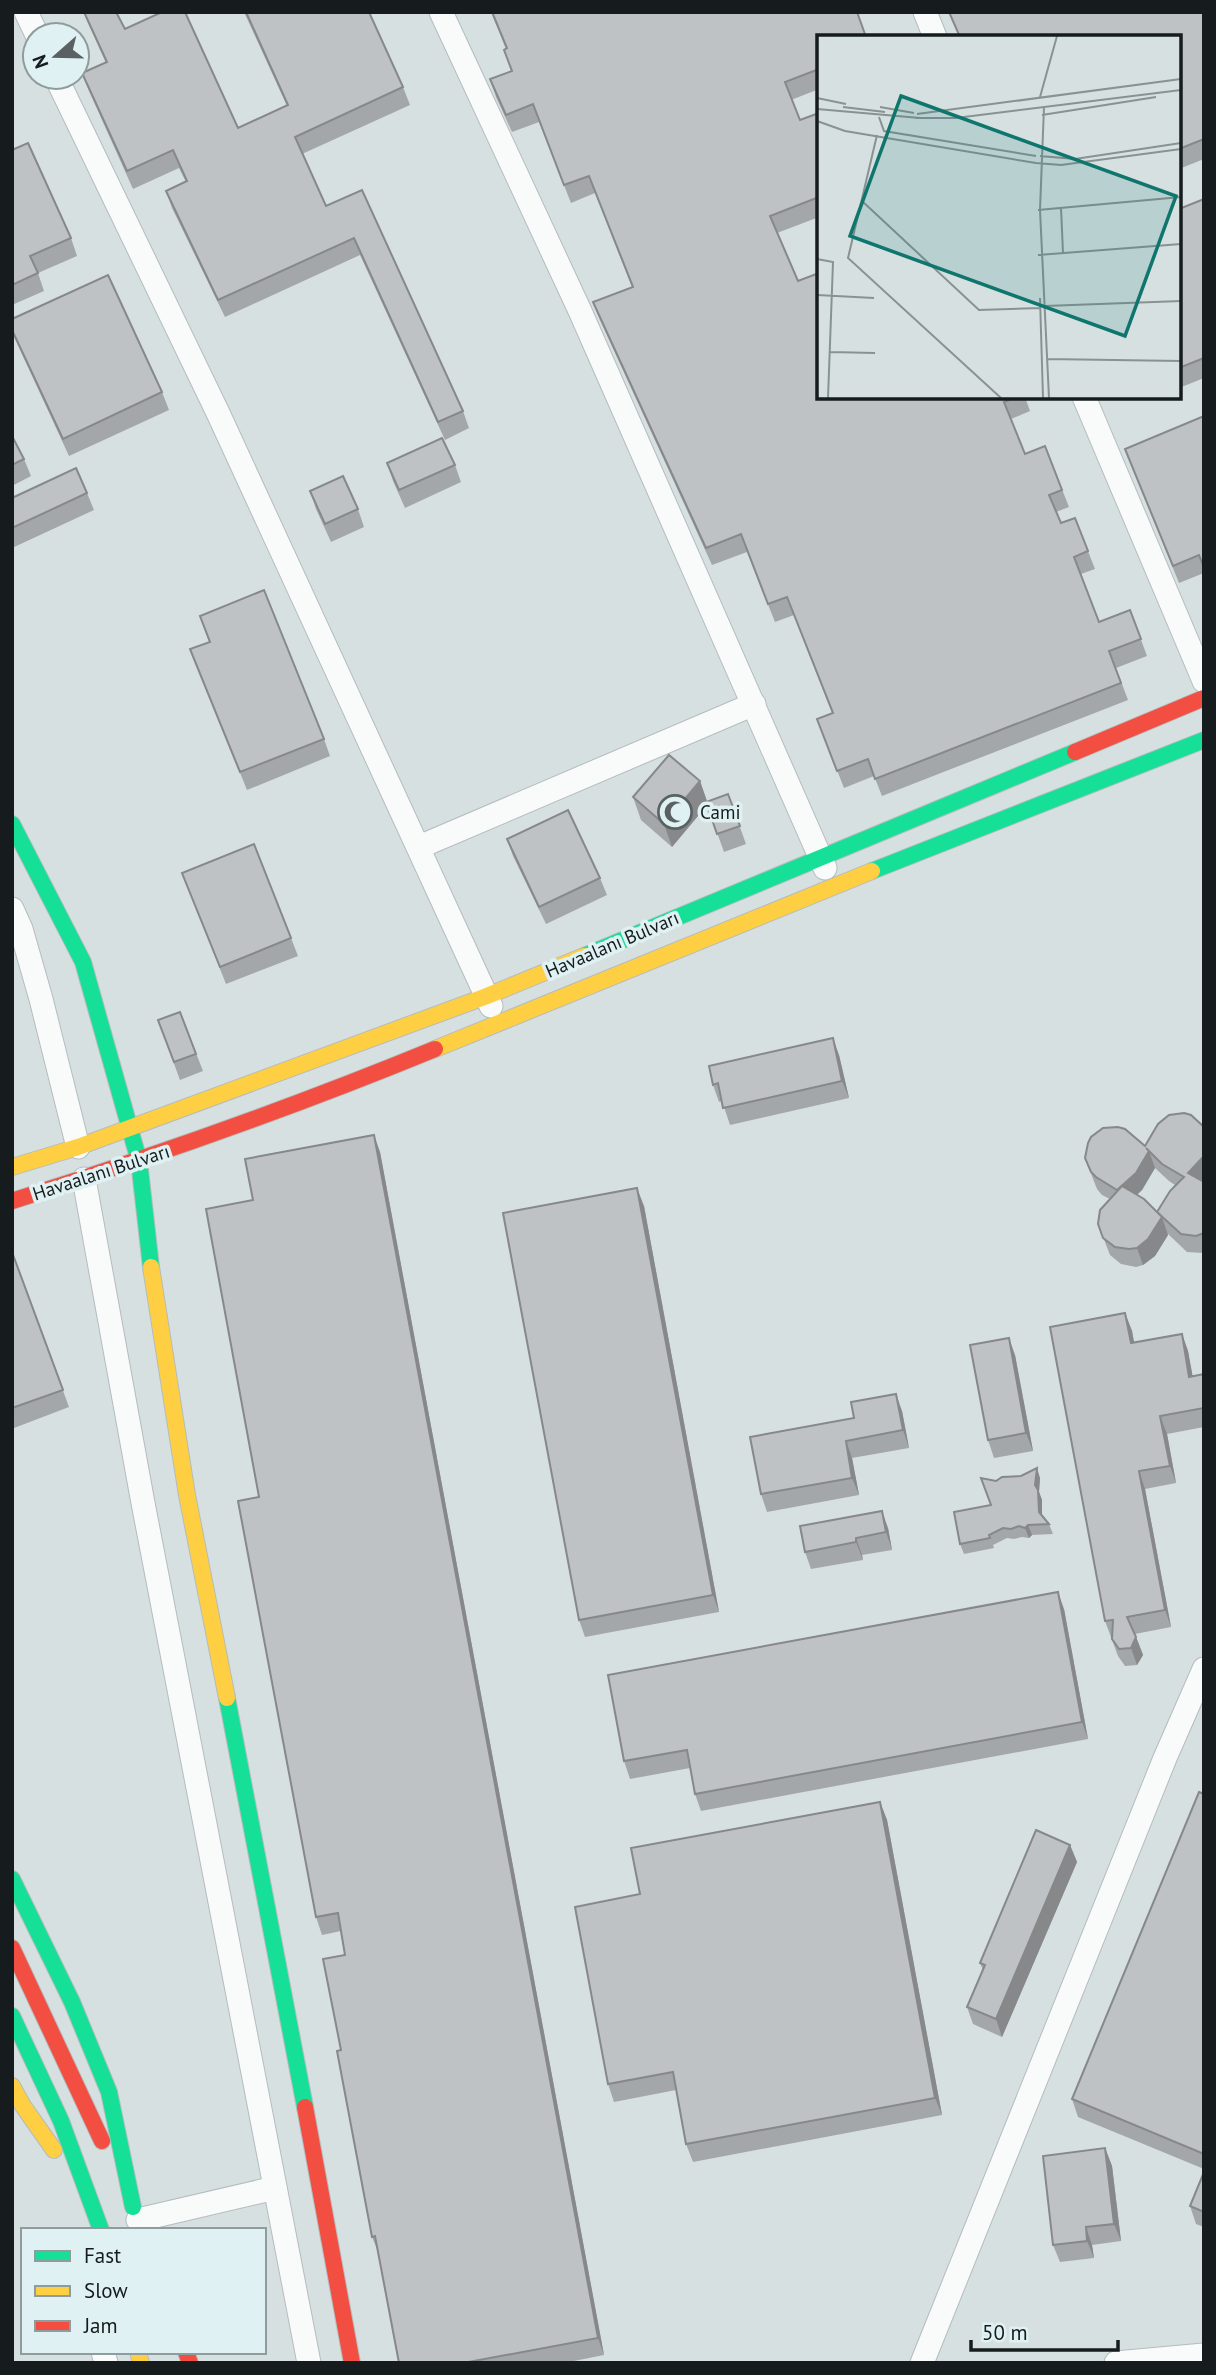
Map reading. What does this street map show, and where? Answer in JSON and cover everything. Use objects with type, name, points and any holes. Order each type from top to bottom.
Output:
[{"type":"main road","name":"Havaalanı Bulvarı","points":[[12,1167],[78,1147],[487,996],[1204,698]]},
{"type":"main road","name":"Havaalanı Bulvarı","points":[[12,1201],[139,1161],[409,1061],[832,887],[1204,740]]},
{"type":"main road","points":[[12,824],[83,962],[139,1161],[150,1259],[187,1496],[274,1935],[352,2363]]},
{"type":"main road","points":[[456,1007],[467,1037]]},
{"type":"main road","points":[[396,1029],[409,1061]]},
{"type":"main road","points":[[78,1147],[84,1179]]},
{"type":"main road","points":[[12,1879],[72,2002],[108,2092],[137,2219]]},
{"type":"main road","points":[[12,1948],[137,2219]]},
{"type":"main road","points":[[12,2016],[58,2118],[98,2223]]},
{"type":"main road","points":[[12,2086],[98,2223]]},
{"type":"street","points":[[441,12],[580,311],[832,887]]},
{"type":"street","points":[[925,12],[934,35]]},
{"type":"street","points":[[63,91],[223,425],[419,847],[487,996],[497,1025]]},
{"type":"street","points":[[1085,399],[1204,681]]},
{"type":"street","points":[[419,847],[754,704]]},
{"type":"street","points":[[12,909],[21,929],[41,999],[78,1147]]},
{"type":"street","points":[[84,1179],[145,1516],[309,2363]]},
{"type":"street","points":[[922,2363],[1204,1669]]},
{"type":"street","points":[[137,2219],[275,2188]]},
{"type":"street","points":[[1116,2363],[1204,2355]]},
{"type":"building","points":[[84,12],[116,12],[125,29],[162,12],[185,12],[238,128],[288,105],[246,12],[369,12],[403,87],[295,137],[326,206],[362,190],[463,411],[438,422],[354,238],[218,300],[166,191],[187,181],[173,150],[127,171],[90,91],[91,69],[107,62],[91,27],[91,21],[88,21]]},
{"type":"building","points":[[492,12],[857,12],[865,35],[817,35],[817,70],[785,82],[800,120],[817,114],[817,198],[770,216],[798,281],[817,274],[817,399],[1011,399],[1004,402],[1025,454],[1045,446],[1062,490],[1049,495],[1061,523],[1075,518],[1088,551],[1074,557],[1099,622],[1130,610],[1141,639],[1109,651],[1121,683],[875,779],[868,759],[837,771],[817,719],[833,713],[787,597],[768,604],[741,534],[706,548],[593,302],[633,287],[589,176],[564,185],[533,104],[506,115],[490,79],[512,71],[504,50],[507,48]]},
{"type":"building","points":[[949,12],[1204,12],[1204,139],[1181,148],[1181,35],[959,35]]},
{"type":"building","points":[[28,143],[71,238],[30,256],[38,273],[12,285],[12,150]]},
{"type":"building","points":[[1204,199],[1204,358],[1181,367],[1181,208]]},
{"type":"building","points":[[108,275],[162,392],[63,439],[12,330],[12,319]]},
{"type":"building","points":[[1204,416],[1204,568],[1199,555],[1173,566],[1125,449]]},
{"type":"building","points":[[12,436],[24,459],[12,465]]},
{"type":"building","points":[[442,438],[455,465],[399,490],[387,463]]},
{"type":"building","points":[[76,468],[87,493],[12,528],[12,498]]},
{"type":"building","points":[[343,476],[358,509],[325,524],[310,491]]},
{"type":"building","points":[[264,590],[324,739],[240,772],[190,649],[210,642],[200,616]]},
{"type":"building","points":[[669,755],[700,781],[664,824],[633,797]]},
{"type":"building","points":[[728,794],[740,826],[717,834],[706,802]]},
{"type":"building","points":[[568,810],[600,878],[539,907],[507,839]]},
{"type":"building","points":[[254,844],[291,938],[220,967],[182,873]]},
{"type":"building","points":[[180,1012],[196,1054],[174,1062],[158,1020]]},
{"type":"building","points":[[833,1038],[842,1081],[723,1108],[718,1083],[713,1085],[709,1066]]},
{"type":"building","points":[[1169,1115],[1191,1115],[1204,1127],[1204,1156],[1188,1173],[1204,1182],[1204,1233],[1196,1236],[1181,1234],[1157,1212],[1170,1191],[1184,1177],[1162,1164],[1149,1151],[1136,1173],[1117,1190],[1091,1172],[1085,1158],[1091,1137],[1103,1128],[1125,1129],[1145,1146],[1158,1124]]},
{"type":"building","points":[[374,1135],[598,2338],[463,2363],[399,2363],[337,2051],[341,2050],[323,1959],[345,1955],[338,1913],[316,1917],[238,1501],[259,1497],[206,1209],[253,1200],[245,1159]]},
{"type":"building","points":[[1122,1186],[1144,1199],[1162,1217],[1148,1239],[1137,1248],[1115,1247],[1103,1238],[1098,1224],[1100,1210]]},
{"type":"building","points":[[637,1188],[713,1595],[579,1620],[503,1213]]},
{"type":"building","points":[[12,1252],[63,1390],[12,1408]]},
{"type":"building","points":[[1125,1313],[1131,1343],[1182,1334],[1189,1377],[1204,1374],[1204,1408],[1160,1416],[1170,1466],[1139,1471],[1165,1610],[1127,1617],[1136,1637],[1131,1648],[1119,1649],[1112,1639],[1113,1620],[1105,1621],[1050,1327]]},
{"type":"building","points":[[1009,1338],[1026,1433],[988,1440],[970,1345]]},
{"type":"building","points":[[896,1394],[903,1430],[846,1441],[852,1478],[761,1494],[750,1437],[854,1418],[851,1402]]},
{"type":"building","points":[[1037,1468],[1035,1485],[1038,1490],[1039,1512],[1049,1524],[1003,1528],[989,1535],[990,1538],[960,1544],[954,1512],[991,1505],[981,1478],[996,1481],[1002,1477],[1021,1476]]},
{"type":"building","points":[[882,1511],[886,1532],[856,1538],[856,1542],[805,1552],[800,1526]]},
{"type":"building","points":[[1058,1592],[1082,1722],[695,1794],[687,1750],[624,1761],[608,1675]]},
{"type":"building","points":[[1199,1792],[1204,1794],[1204,2154],[1072,2099]]},
{"type":"building","points":[[880,1802],[935,2098],[686,2144],[673,2072],[608,2084],[575,1907],[640,1894],[631,1848]]},
{"type":"building","points":[[1036,1830],[1070,1845],[996,2019],[967,2007],[985,1965],[980,1963]]},
{"type":"building","points":[[1105,2148],[1114,2224],[1086,2227],[1087,2241],[1053,2245],[1043,2156]]},
{"type":"building","points":[[1204,2172],[1204,2212],[1190,2206]]},
{"type":"traffic: fast","points":[[872,871],[1204,740]]},
{"type":"traffic: fast","points":[[584,956],[1075,752]]},
{"type":"traffic: fast","points":[[12,824],[83,962],[139,1161],[151,1267]]},
{"type":"traffic: fast","points":[[227,1698],[305,2107]]},
{"type":"traffic: fast","points":[[12,1879],[72,2002],[109,2092],[133,2207]]},
{"type":"traffic: fast","points":[[12,2016],[61,2121],[100,2228]]},
{"type":"traffic: slow","points":[[435,1049],[872,871]]},
{"type":"traffic: slow","points":[[12,1167],[78,1147],[487,996],[584,956]]},
{"type":"traffic: slow","points":[[151,1267],[187,1495],[227,1698]]},
{"type":"traffic: slow","points":[[12,2086],[54,2150]]},
{"type":"traffic: slow","points":[[139,2354],[141,2363]]},
{"type":"traffic: jam","points":[[1075,752],[1204,698]]},
{"type":"traffic: jam","points":[[12,1201],[225,1130],[435,1049]]},
{"type":"traffic: jam","points":[[12,1948],[102,2141]]},
{"type":"traffic: jam","points":[[305,2107],[352,2363]]},
{"type":"traffic: jam","points":[[187,2354],[190,2363]]},
{"type":"place","name":"Cami","points":[[675,812]]}]
